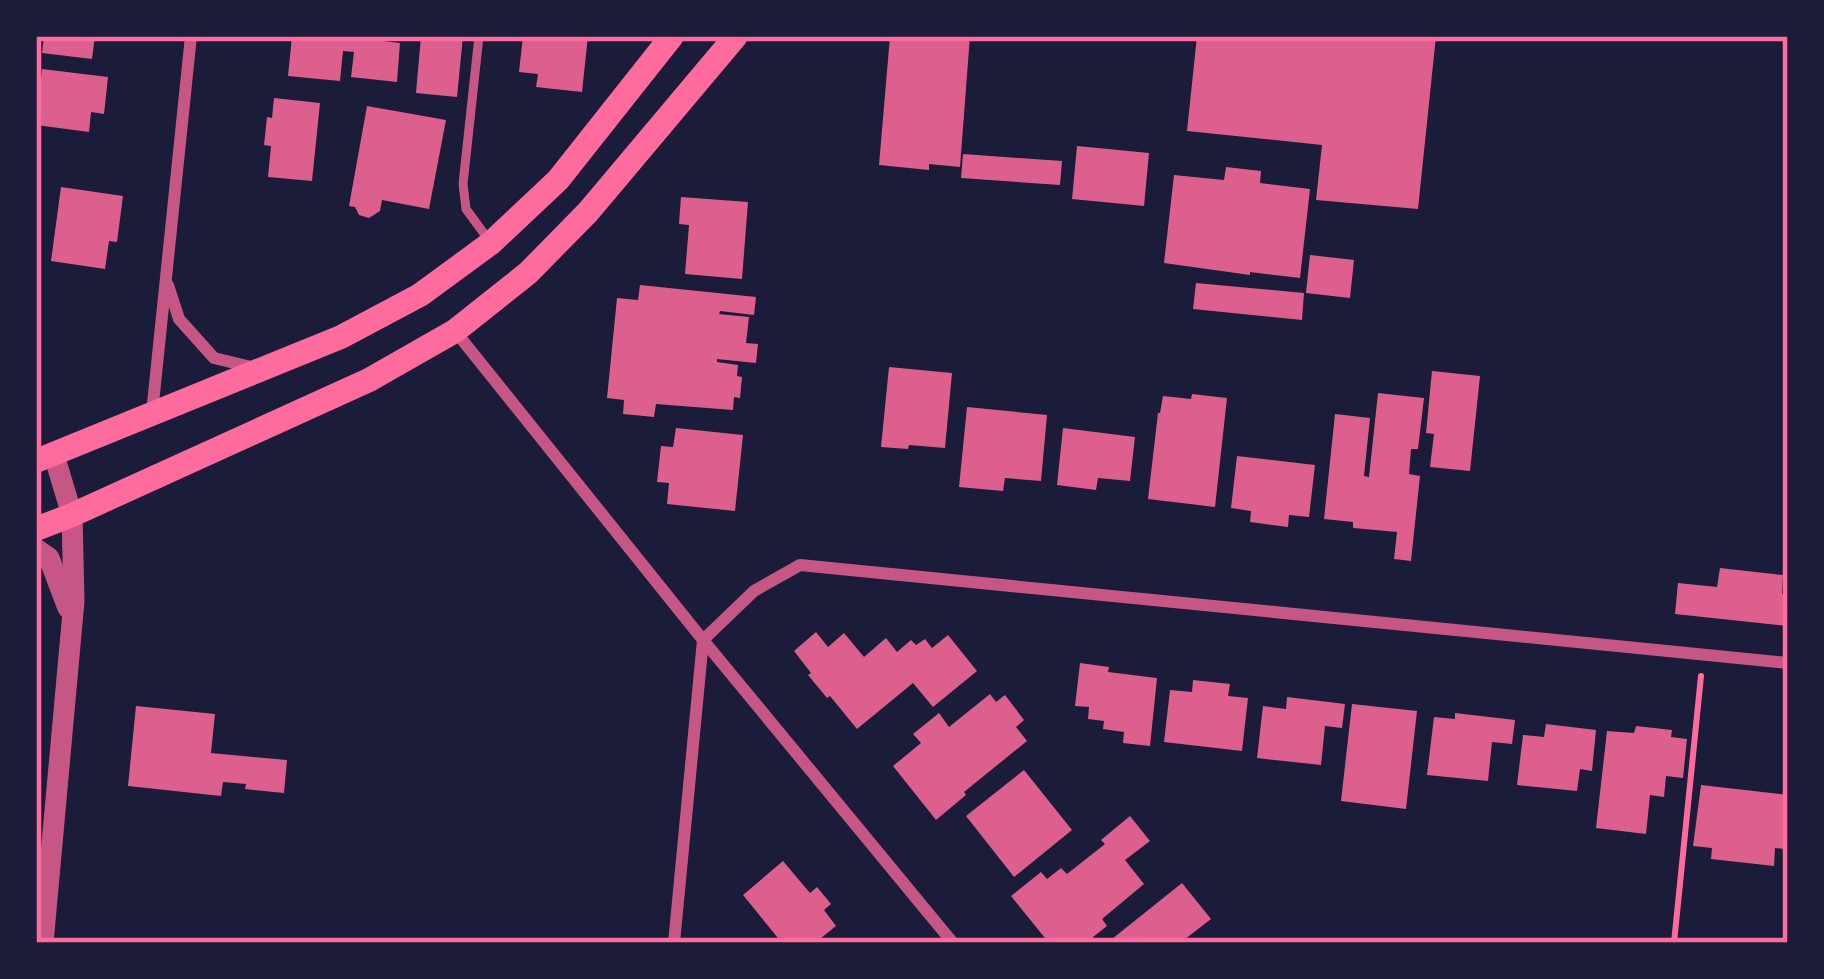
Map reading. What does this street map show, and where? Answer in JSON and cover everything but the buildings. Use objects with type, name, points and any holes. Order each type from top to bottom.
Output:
[{"type":"main road","points":[[45,458],[341,337],[420,295],[491,243],[558,180],[672,36]]},
{"type":"main road","points":[[36,529],[369,380],[455,331],[528,273],[588,212],[736,36]]},
{"type":"street","points":[[152,413],[191,36]]},
{"type":"street","points":[[166,279],[178,320],[214,358],[260,370]]},
{"type":"street","points":[[455,331],[953,943]]},
{"type":"street","points":[[43,943],[72,620],[74,548],[72,515],[45,458]]},
{"type":"street","points":[[36,549],[49,558],[72,620]]},
{"type":"street","points":[[674,943],[703,640],[754,591],[800,566],[1788,663]]},
{"type":"lane","points":[[479,36],[463,184],[466,209],[491,243]]},
{"type":"path","points":[[1674,943],[1703,655]]}]
